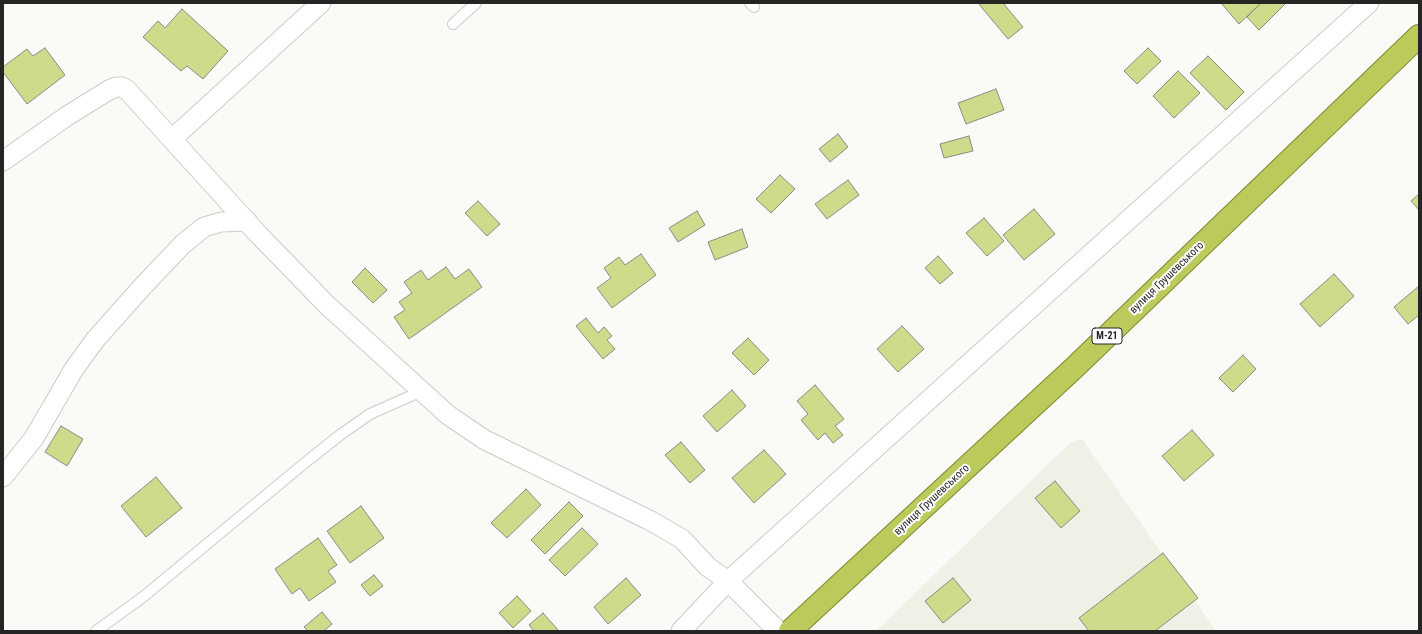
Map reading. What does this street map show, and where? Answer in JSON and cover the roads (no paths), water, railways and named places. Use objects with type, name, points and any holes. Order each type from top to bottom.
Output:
[{"type":"highway","name":"вулиця Грушевського","points":[[790,631],[1075,367],[1419,36]]},
{"type":"street","points":[[172,139],[321,3]]},
{"type":"street","points":[[681,631],[728,581],[1369,3]]},
{"type":"street","points":[[3,161],[67,116],[116,87],[122,87],[128,90],[247,221],[327,305],[448,415],[485,440],[651,521],[682,539],[708,567],[728,581],[778,631]]},
{"type":"street","points":[[3,477],[34,438],[74,369],[95,340],[183,244],[204,227],[221,222],[247,221]]},
{"type":"lane","points":[[454,24],[476,3]]},
{"type":"lane","points":[[96,631],[143,597],[340,435],[370,414],[422,391]]}]
